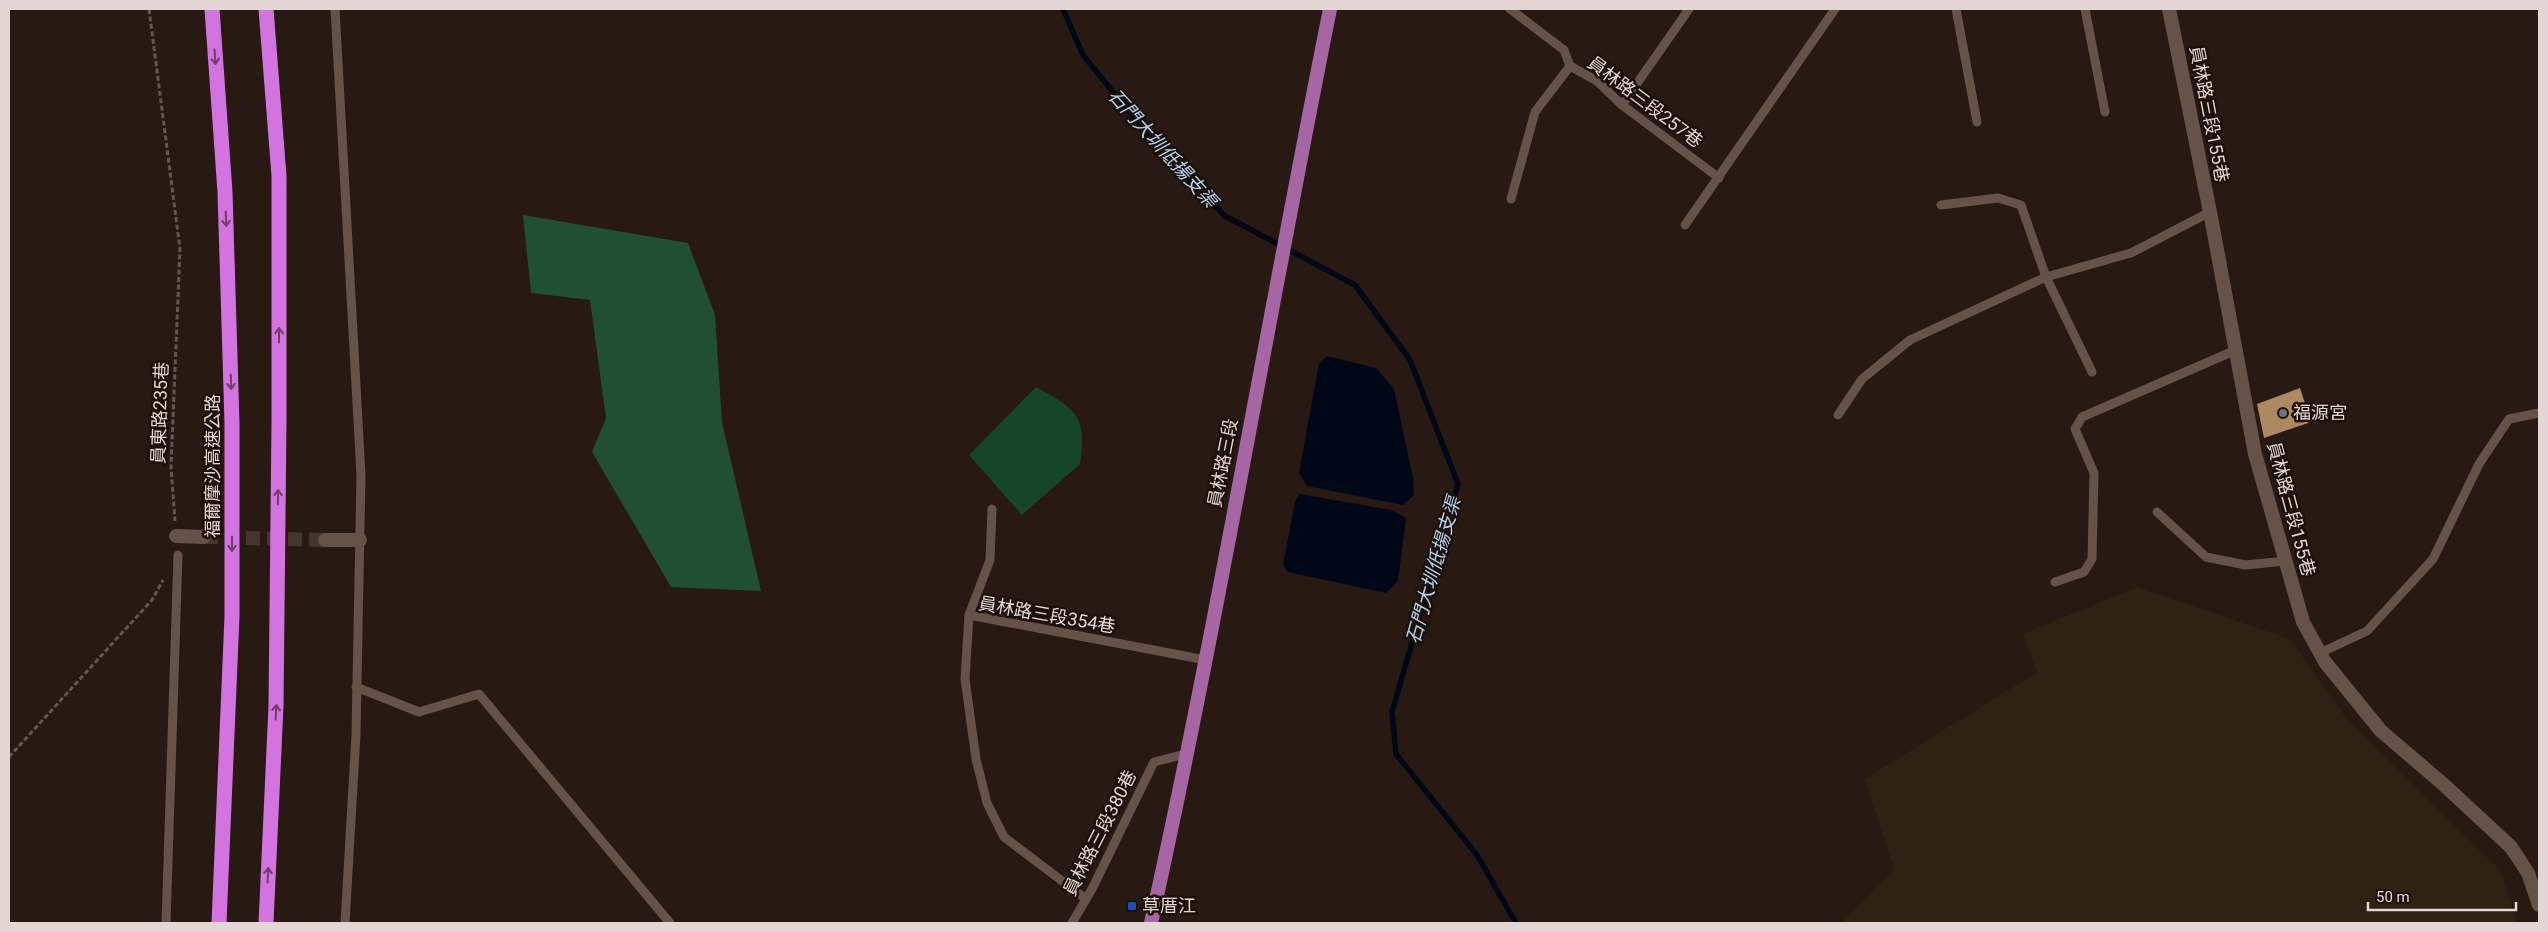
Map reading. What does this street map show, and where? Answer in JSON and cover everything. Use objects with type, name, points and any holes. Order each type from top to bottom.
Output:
[{"type":"highway","name":"福爾摩沙高速公路","points":[[212,9],[225,192],[232,423],[232,616],[220,923]]},
{"type":"highway","points":[[266,9],[279,176],[279,422],[276,706],[266,923]]},
{"type":"main road","name":"員林路三段","points":[[1151,923],[1189,753],[1284,237],[1330,9]]},
{"type":"street","name":"員林路三段155巷","points":[[2168,9],[2210,212],[2255,454],[2303,622],[2320,653],[2382,731],[2444,784],[2511,847],[2528,873],[2539,905]]},
{"type":"street","points":[[176,536],[204,537]]},
{"type":"street","points":[[325,540],[360,540]]},
{"type":"lane","points":[[335,9],[361,475],[356,687],[345,923]]},
{"type":"lane","name":"員林路三段257巷","points":[[1510,9],[1564,50],[1570,66],[1596,81],[1622,105],[1719,178]]},
{"type":"lane","points":[[1622,105],[1689,9]]},
{"type":"lane","points":[[1685,224],[1719,178],[1835,9]]},
{"type":"lane","points":[[1956,9],[1977,122]]},
{"type":"lane","points":[[2085,9],[2105,112]]},
{"type":"lane","points":[[1511,199],[1535,112],[1570,66]]},
{"type":"lane","points":[[1941,205],[1998,198],[2021,205],[2046,277],[2092,372]]},
{"type":"lane","points":[[1838,415],[1862,379],[1910,340],[2046,277],[2131,253],[2210,212]]},
{"type":"lane","points":[[2055,582],[2084,572],[2092,559],[2094,473],[2075,429],[2082,417],[2236,350]]},
{"type":"lane","points":[[2320,653],[2367,631],[2433,559],[2479,464],[2509,419],[2539,413]]},
{"type":"lane","points":[[969,615],[990,560],[992,509]]},
{"type":"lane","points":[[2157,512],[2206,557],[2246,565],[2285,561]]},
{"type":"lane","points":[[166,923],[178,554]]},
{"type":"lane","name":"員林路三段354巷","points":[[1086,899],[1004,837],[987,803],[976,759],[966,679],[969,615],[1206,660]]},
{"type":"lane","points":[[356,687],[419,712],[480,694],[670,923]]},
{"type":"lane","name":"員林路三段380巷","points":[[1072,923],[1086,899],[1154,762],[1189,753]]},
{"type":"path","name":"員東路235巷","points":[[149,9],[180,249],[171,467],[176,536]]},
{"type":"path","points":[[9,757],[152,600],[178,554]]},
{"type":"shaded area","points":[[2137,587],[2290,639],[2347,719],[2501,871],[2517,923],[1841,923],[1894,869],[1865,779],[2037,672],[2023,634]]},
{"type":"green space","points":[[523,215],[688,243],[715,315],[722,422],[761,591],[671,587],[592,452],[606,418],[590,300],[531,293]]},
{"type":"green space","points":[[1036,387],[1061,402],[1076,416],[1082,435],[1082,448],[1080,464],[1022,515],[969,455]]},
{"type":"water","points":[[1327,356],[1376,368],[1394,389],[1413,478],[1414,495],[1403,505],[1307,486],[1299,473],[1319,364]]},
{"type":"water","points":[[1299,494],[1391,510],[1406,518],[1398,581],[1386,593],[1288,572],[1283,565],[1295,502]]},
{"type":"building","name":"福源宮","points":[[2300,388],[2311,422],[2264,438],[2257,404]]},
{"type":"waterway","name":"石門大圳低揚支渠","points":[[1063,9],[1083,55],[1161,151],[1225,216],[1355,285],[1410,360],[1458,484],[1392,712],[1396,754],[1477,855],[1516,923]]},
{"type":"tunnel","points":[[204,537],[325,540]]},
{"type":"place","name":"福源宮","points":[[2283,413]]},
{"type":"place","name":"草厝江","points":[[1132,906]]}]
